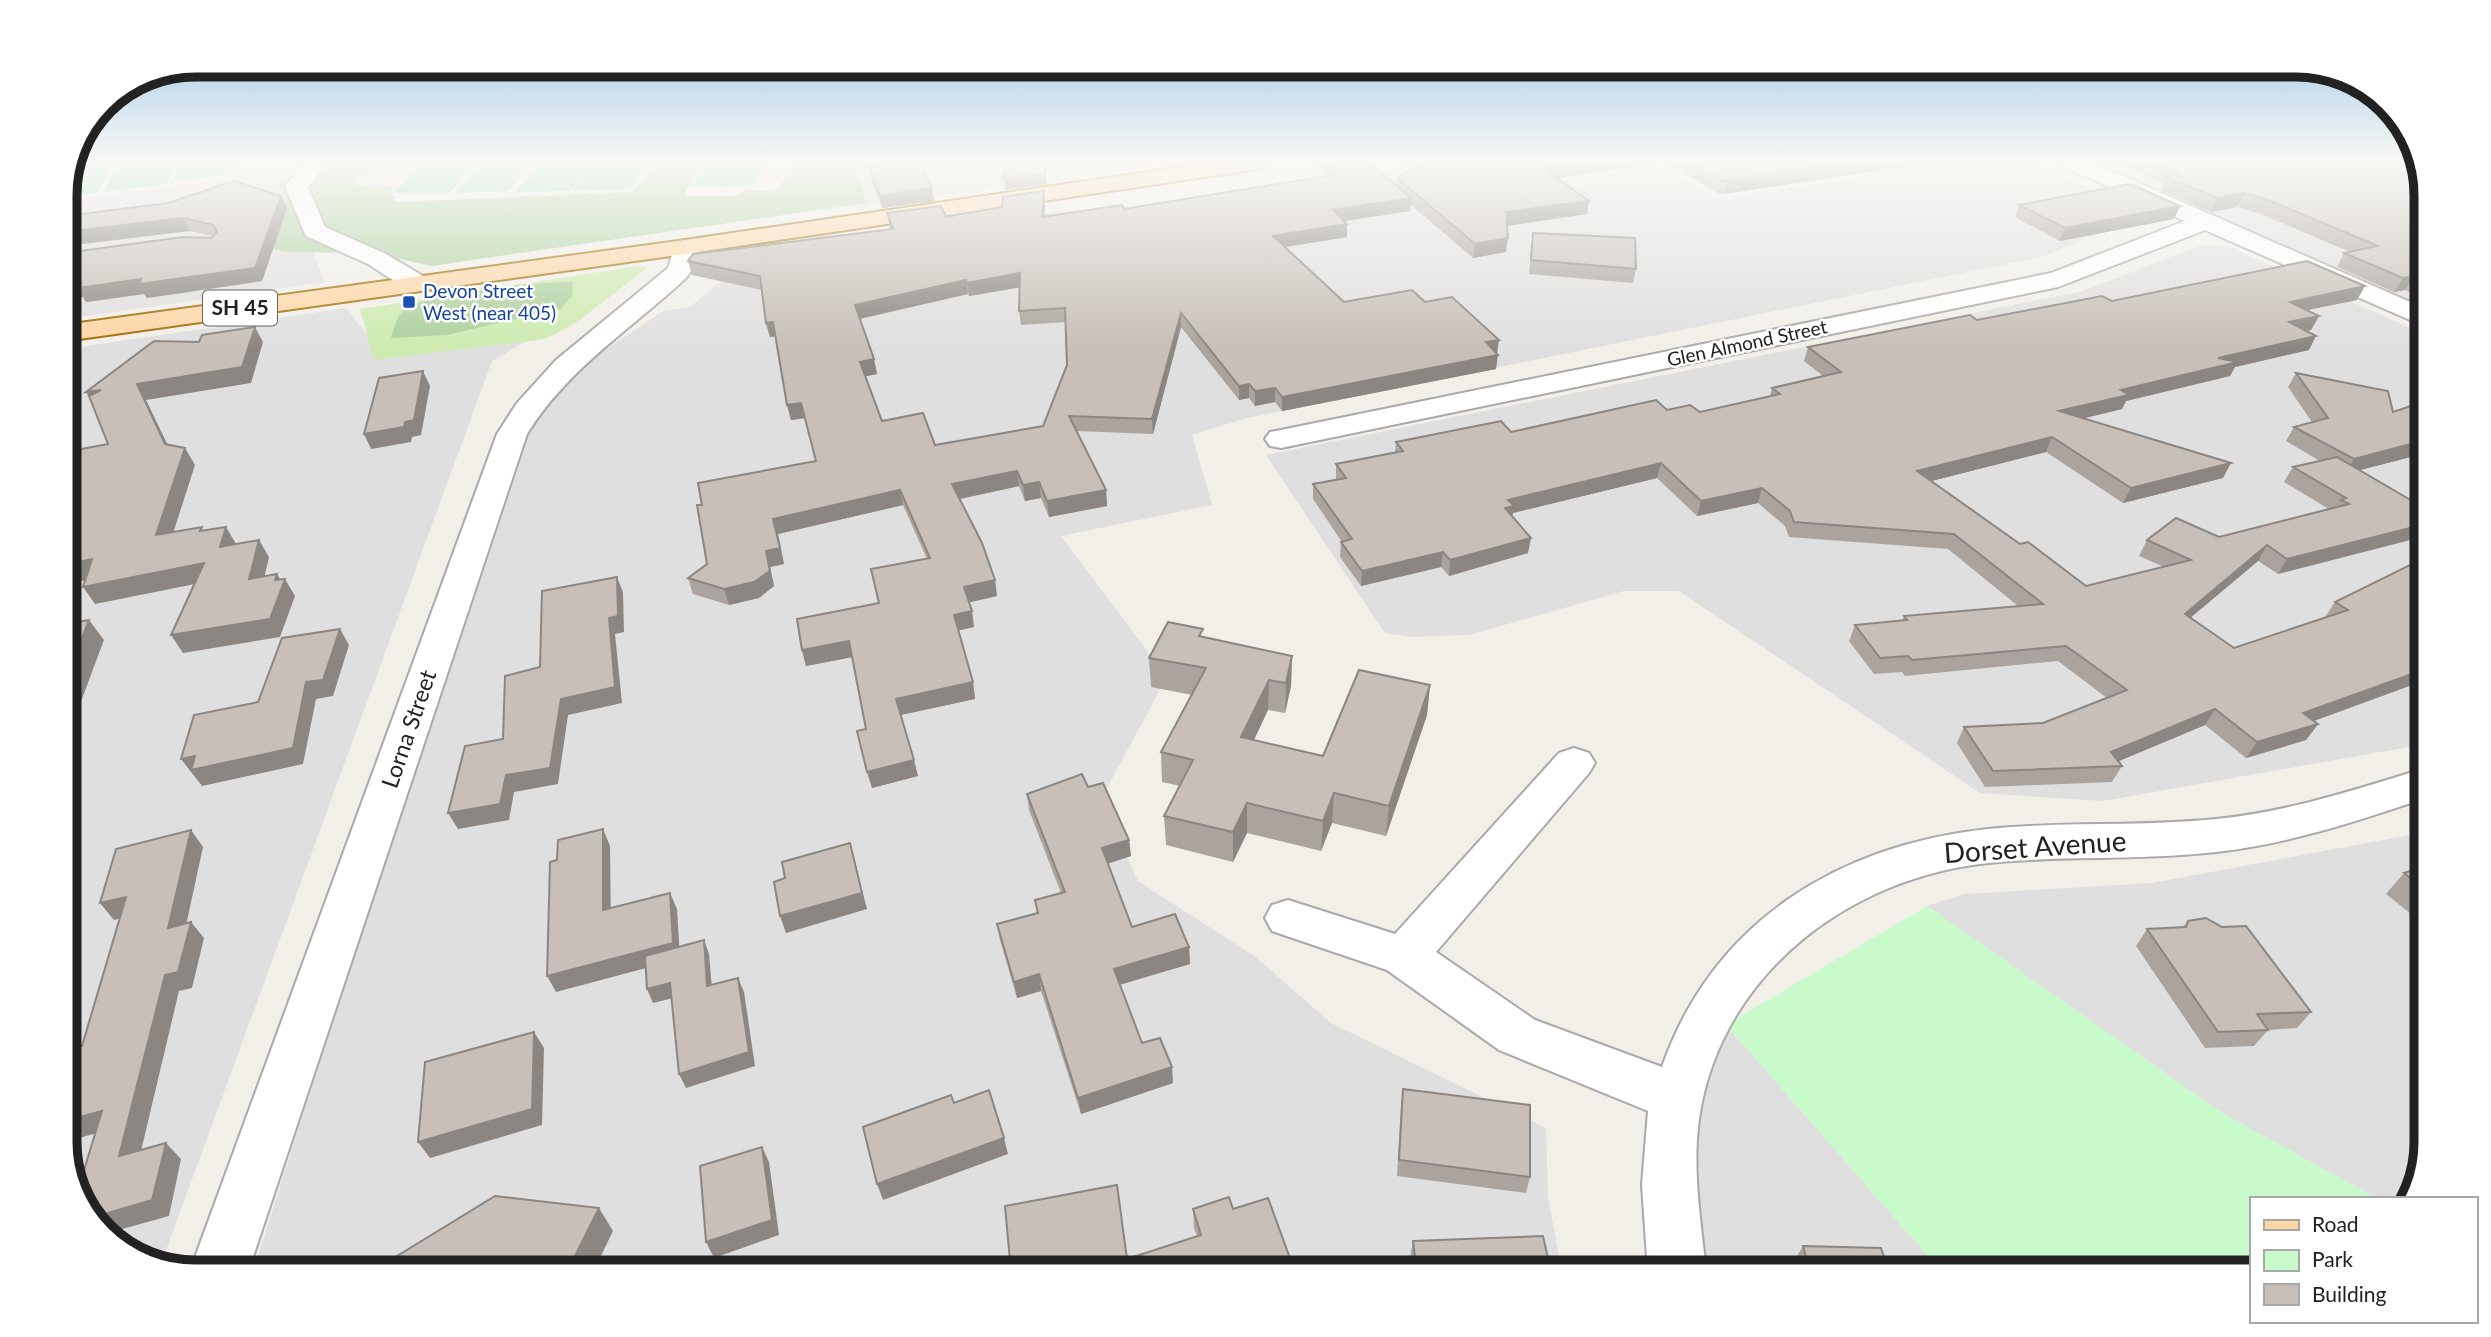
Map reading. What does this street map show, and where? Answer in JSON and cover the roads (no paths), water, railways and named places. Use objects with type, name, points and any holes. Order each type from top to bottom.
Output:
[{"type":"main road","name":"SH 45","points":[[77,331],[838,224]]},
{"type":"street","points":[[312,224],[315,231],[377,258],[414,282]]},
{"type":"street","name":"Glen Almond Street","points":[[1281,439],[2057,279],[2197,224]]},
{"type":"street","points":[[2214,224],[2414,314]]},
{"type":"street","name":"Lorna Street","points":[[223,1260],[512,434],[525,410],[545,385],[677,274],[684,264],[685,247]]},
{"type":"street","points":[[1404,956],[1574,762]]},
{"type":"street","name":"Dorset Avenue","points":[[1676,1260],[1671,1214],[1671,1151],[1676,1099],[1703,1025],[1752,954],[1803,909],[1875,873],[1928,855],[1988,846],[2248,832],[2301,820],[2414,787]]},
{"type":"street","points":[[1288,918],[1404,956],[1517,1035],[1641,1082],[1676,1099]]},
{"type":"place","name":"Devon Street West (near 405)","points":[[409,302]]}]
